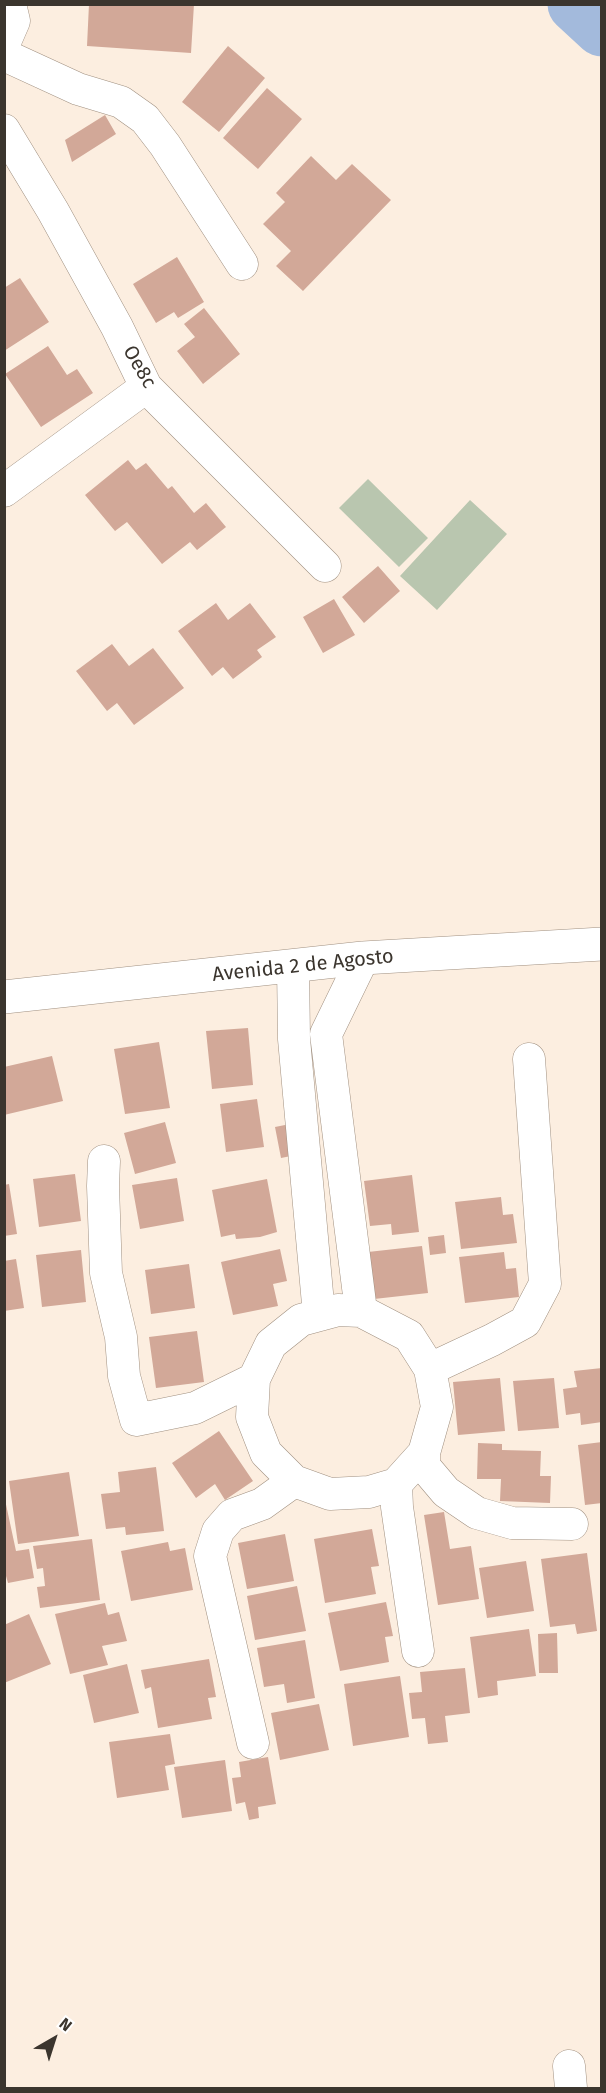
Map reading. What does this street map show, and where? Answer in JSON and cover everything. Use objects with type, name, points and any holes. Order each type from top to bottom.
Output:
[{"type":"main road","name":"Avenida 2 de Agosto","points":[[4,997],[363,958],[602,944]]},
{"type":"street","points":[[4,44],[14,21],[10,4]]},
{"type":"street","points":[[4,55],[78,89],[121,102],[145,119],[165,145],[242,264]]},
{"type":"street","name":"Oe8c","points":[[4,130],[64,230],[117,327],[146,387],[325,566]]},
{"type":"street","points":[[4,491],[146,387]]},
{"type":"street","points":[[361,1311],[326,1034],[363,958]]},
{"type":"street","points":[[293,966],[294,1039],[319,1315]]},
{"type":"street","points":[[430,1369],[525,1322],[545,1284],[529,1059]]},
{"type":"street","points":[[104,1161],[106,1273],[120,1337],[124,1376],[136,1420],[195,1408],[254,1379]]},
{"type":"street","points":[[424,1453],[396,1484],[369,1492],[330,1494],[294,1480],[266,1453],[252,1417],[254,1379],[271,1344],[301,1320],[338,1310],[361,1311],[409,1336],[430,1369],[437,1407],[424,1453],[424,1466],[446,1492],[477,1513],[512,1523],[572,1524]]},
{"type":"street","points":[[253,1743],[210,1556],[218,1531],[232,1515],[262,1504],[294,1480]]},
{"type":"street","points":[[396,1484],[397,1507],[418,1652]]},
{"type":"green space","points":[[368,479],[428,538],[399,567],[339,508]]},
{"type":"green space","points":[[470,500],[507,534],[437,610],[400,576]]},
{"type":"building","points":[[89,4],[194,4],[191,53],[87,46]]},
{"type":"building","points":[[228,46],[265,78],[219,132],[182,102]]},
{"type":"building","points":[[267,88],[302,119],[258,169],[223,138]]},
{"type":"building","points":[[105,115],[116,134],[72,162],[65,140]]},
{"type":"building","points":[[311,156],[336,180],[352,164],[391,200],[303,291],[276,266],[291,251],[263,224],[285,202],[276,193]]},
{"type":"building","points":[[177,257],[204,302],[178,318],[174,312],[156,323],[133,284]]},
{"type":"building","points":[[20,278],[49,322],[4,351],[4,288]]},
{"type":"building","points":[[204,308],[240,354],[203,384],[177,351],[195,337],[184,324]]},
{"type":"building","points":[[48,346],[67,375],[77,369],[93,393],[41,427],[5,374]]},
{"type":"building","points":[[128,460],[136,470],[146,463],[168,489],[172,486],[194,513],[206,503],[226,527],[197,550],[190,542],[162,564],[127,522],[115,531],[85,495]]},
{"type":"building","points":[[378,566],[400,591],[364,623],[342,597]]},
{"type":"building","points":[[334,599],[355,635],[323,653],[303,617]]},
{"type":"building","points":[[216,603],[228,620],[250,603],[276,637],[257,650],[262,657],[233,679],[223,667],[212,676],[178,631]]},
{"type":"building","points":[[112,644],[129,666],[153,648],[184,688],[134,725],[117,703],[107,711],[76,671]]},
{"type":"building","points":[[248,1028],[253,1085],[212,1089],[206,1031]]},
{"type":"building","points":[[159,1042],[170,1108],[125,1114],[114,1049]]},
{"type":"building","points":[[52,1056],[63,1101],[4,1115],[4,1067]]},
{"type":"building","points":[[257,1099],[264,1147],[226,1152],[220,1104]]},
{"type":"building","points":[[165,1122],[176,1163],[135,1174],[124,1133]]},
{"type":"building","points":[[295,1123],[301,1154],[281,1158],[275,1127]]},
{"type":"building","points":[[75,1174],[81,1221],[39,1227],[33,1179]]},
{"type":"building","points":[[412,1175],[419,1232],[392,1235],[391,1224],[370,1226],[364,1181]]},
{"type":"building","points":[[177,1178],[184,1221],[140,1229],[132,1185]]},
{"type":"building","points":[[267,1179],[277,1232],[260,1237],[236,1239],[235,1234],[221,1237],[212,1190]]},
{"type":"building","points":[[9,1184],[17,1234],[4,1236],[4,1185]]},
{"type":"building","points":[[501,1197],[503,1215],[513,1214],[517,1243],[461,1249],[455,1202]]},
{"type":"building","points":[[444,1235],[446,1253],[430,1255],[428,1237]]},
{"type":"building","points":[[422,1246],[428,1293],[374,1299],[368,1252]]},
{"type":"building","points":[[280,1249],[287,1281],[273,1284],[278,1306],[233,1315],[221,1262]]},
{"type":"building","points":[[81,1250],[86,1302],[42,1307],[36,1255]]},
{"type":"building","points":[[504,1252],[506,1269],[516,1268],[519,1297],[465,1303],[459,1257]]},
{"type":"building","points":[[16,1259],[24,1308],[4,1311],[4,1261]]},
{"type":"building","points":[[189,1264],[195,1308],[151,1314],[145,1270]]},
{"type":"building","points":[[197,1331],[204,1382],[156,1388],[149,1337]]},
{"type":"building","points":[[602,1368],[602,1422],[581,1425],[580,1413],[566,1415],[563,1389],[577,1387],[574,1371]]},
{"type":"building","points":[[500,1378],[505,1431],[458,1435],[453,1382]]},
{"type":"building","points":[[554,1378],[559,1428],[518,1431],[513,1381]]},
{"type":"building","points":[[219,1431],[253,1481],[225,1500],[215,1484],[196,1498],[172,1463]]},
{"type":"building","points":[[602,1442],[602,1503],[585,1505],[578,1445]]},
{"type":"building","points":[[478,1443],[502,1444],[502,1450],[541,1451],[540,1476],[551,1476],[550,1503],[500,1501],[501,1479],[477,1479]]},
{"type":"building","points":[[156,1467],[164,1531],[126,1535],[125,1527],[106,1529],[101,1494],[120,1492],[118,1472]]},
{"type":"building","points":[[69,1472],[79,1536],[18,1544],[9,1481]]},
{"type":"building","points":[[4,1495],[16,1551],[29,1549],[34,1578],[8,1583],[4,1576]]},
{"type":"building","points":[[444,1512],[450,1549],[471,1546],[479,1599],[438,1605],[424,1515]]},
{"type":"building","points":[[372,1529],[379,1566],[371,1567],[376,1594],[325,1603],[314,1539]]},
{"type":"building","points":[[285,1534],[294,1581],[247,1589],[238,1543]]},
{"type":"building","points":[[92,1539],[100,1600],[40,1608],[37,1587],[45,1586],[43,1568],[37,1569],[33,1546]]},
{"type":"building","points":[[168,1542],[170,1551],[185,1548],[193,1590],[131,1601],[121,1551]]},
{"type":"building","points":[[587,1553],[597,1631],[577,1634],[575,1624],[550,1627],[541,1559]]},
{"type":"building","points":[[526,1561],[534,1611],[487,1618],[479,1568]]},
{"type":"building","points":[[297,1586],[306,1631],[255,1640],[247,1596]]},
{"type":"building","points":[[386,1602],[393,1636],[385,1637],[389,1662],[340,1671],[328,1613]]},
{"type":"building","points":[[105,1603],[108,1615],[119,1612],[127,1641],[102,1646],[108,1665],[70,1674],[55,1614]]},
{"type":"building","points":[[29,1614],[51,1664],[4,1683],[4,1635],[6,1634],[4,1625]]},
{"type":"building","points":[[529,1629],[536,1676],[497,1681],[498,1695],[478,1698],[470,1637]]},
{"type":"building","points":[[557,1633],[558,1673],[539,1673],[538,1634]]},
{"type":"building","points":[[305,1640],[315,1698],[287,1703],[284,1684],[264,1687],[257,1648]]},
{"type":"building","points":[[209,1659],[216,1697],[208,1698],[212,1719],[158,1728],[151,1687],[145,1689],[141,1670]]},
{"type":"building","points":[[127,1664],[139,1713],[94,1723],[83,1675]]},
{"type":"building","points":[[465,1668],[470,1713],[445,1716],[448,1742],[428,1744],[425,1718],[412,1719],[409,1693],[422,1692],[420,1672]]},
{"type":"building","points":[[400,1676],[409,1737],[353,1746],[344,1684]]},
{"type":"building","points":[[319,1704],[329,1750],[280,1760],[271,1713]]},
{"type":"building","points":[[170,1734],[175,1764],[165,1766],[169,1790],[117,1798],[109,1742]]},
{"type":"building","points":[[268,1757],[276,1804],[258,1807],[259,1818],[249,1820],[245,1802],[236,1804],[232,1778],[241,1777],[239,1762]]},
{"type":"building","points":[[225,1760],[232,1811],[182,1818],[174,1767]]},
{"type":"waterway","points":[[576,4],[602,28]]}]
